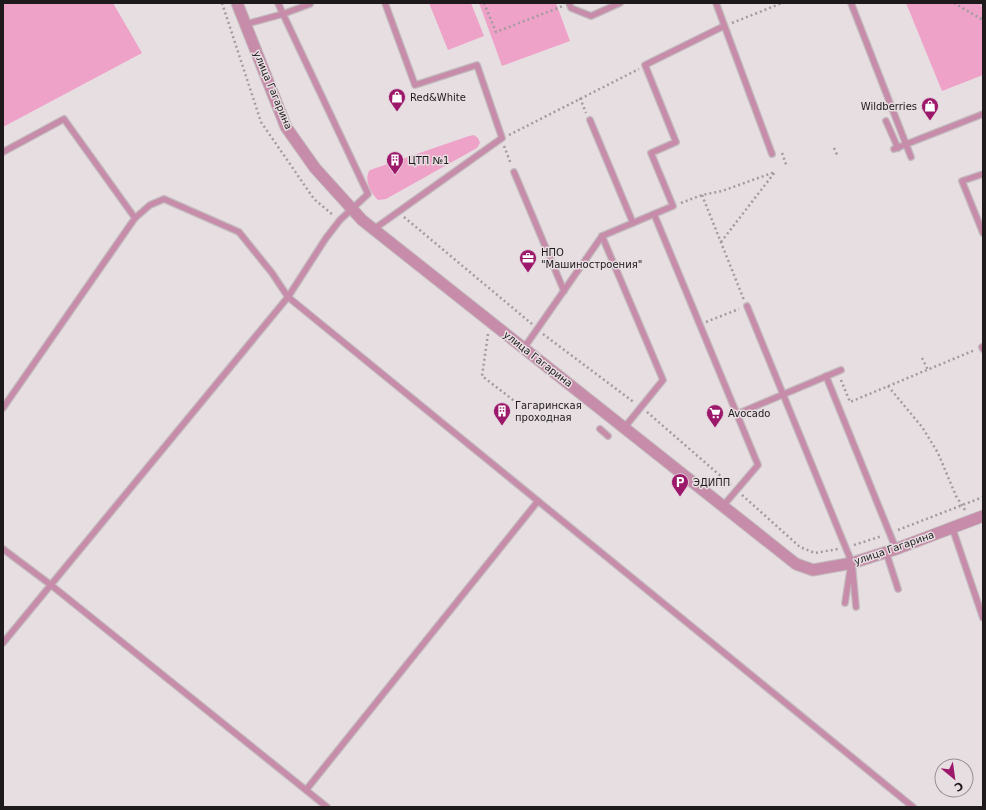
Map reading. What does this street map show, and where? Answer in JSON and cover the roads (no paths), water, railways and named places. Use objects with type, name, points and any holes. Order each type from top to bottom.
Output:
[{"type":"street","name":"улица Гагарина","points":[[237,3],[286,127],[315,168],[352,210],[723,506],[766,543],[796,564],[813,570],[852,563],[891,551],[978,518]]},
{"type":"lane","points":[[3,643],[288,297],[326,238],[340,220],[368,194],[278,3]]},
{"type":"lane","points":[[374,229],[502,138],[477,65],[415,85],[385,3]]},
{"type":"lane","points":[[569,3],[571,8],[591,16],[620,3]]},
{"type":"lane","points":[[716,3],[772,154]]},
{"type":"lane","points":[[851,3],[911,157]]},
{"type":"lane","points":[[246,24],[283,14],[310,4]]},
{"type":"lane","points":[[524,348],[602,236],[674,206],[651,153],[676,142],[646,65],[724,26]]},
{"type":"lane","points":[[886,120],[896,148],[983,114]]},
{"type":"lane","points":[[3,152],[64,119],[135,218]]},
{"type":"lane","points":[[590,120],[633,223]]},
{"type":"lane","points":[[514,172],[564,290]]},
{"type":"lane","points":[[983,174],[962,181],[983,233]]},
{"type":"lane","points":[[3,408],[135,218],[150,205],[164,199],[239,232],[272,273],[288,297],[913,807]]},
{"type":"lane","points":[[654,214],[758,465],[723,506]]},
{"type":"lane","points":[[602,236],[664,380],[624,428]]},
{"type":"lane","points":[[747,306],[852,563],[856,607]]},
{"type":"lane","points":[[737,414],[839,371]]},
{"type":"lane","points":[[826,376],[890,533],[891,551],[898,589]]},
{"type":"lane","points":[[600,429],[608,436]]},
{"type":"lane","points":[[306,790],[538,501]]},
{"type":"lane","points":[[952,527],[983,618]]},
{"type":"lane","points":[[3,549],[51,585],[327,807]]},
{"type":"lane","points":[[845,603],[852,563]]},
{"type":"place","name":"Red&White","points":[[397,112]]},
{"type":"place","name":"Wildberries","points":[[930,121]]},
{"type":"place","name":"ЦТП №1","points":[[395,175]]},
{"type":"place","name":"НПО \"Машиностроения\"","points":[[528,273]]},
{"type":"place","name":"Гагаринская проходная","points":[[502,426]]},
{"type":"place","name":"Avocado","points":[[715,428]]},
{"type":"place","name":"ЭДИПП","points":[[680,497]]}]
